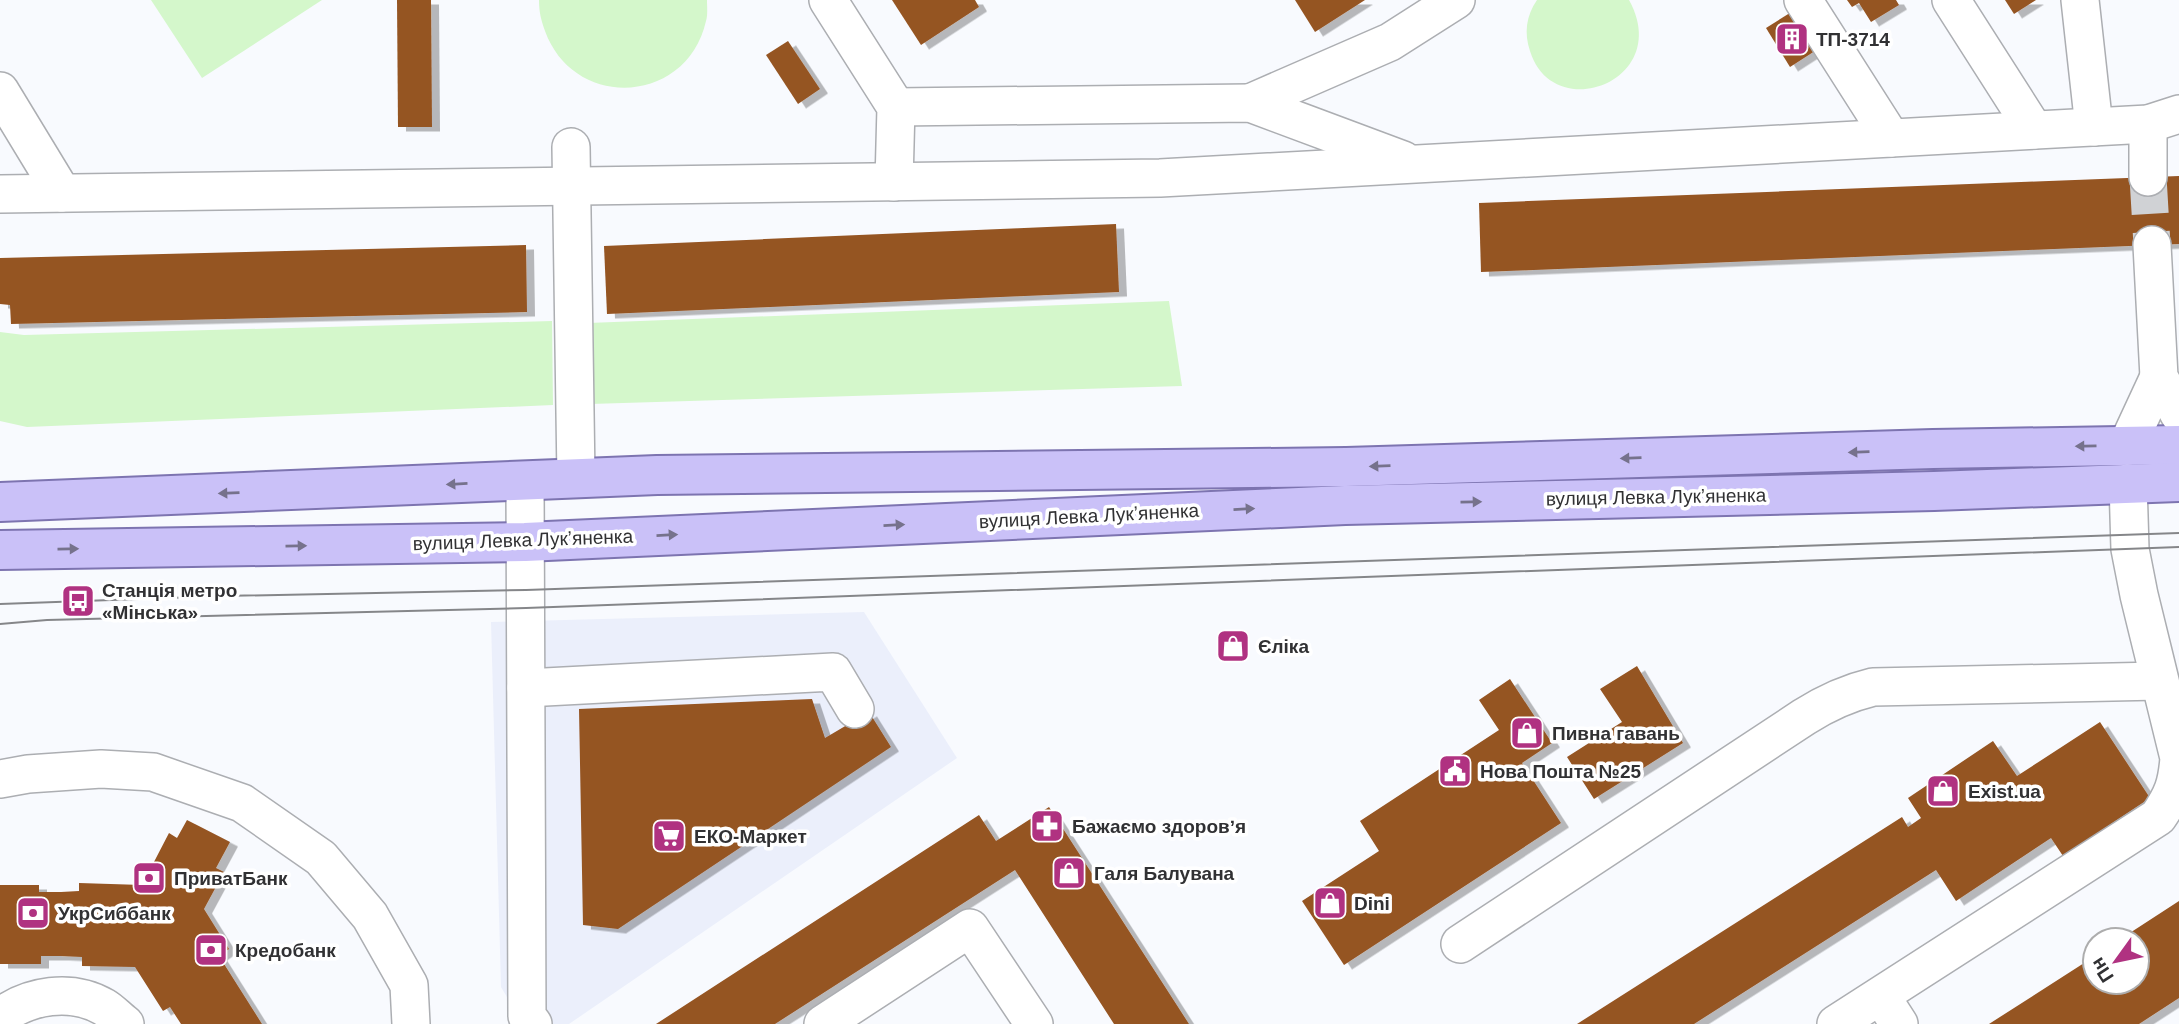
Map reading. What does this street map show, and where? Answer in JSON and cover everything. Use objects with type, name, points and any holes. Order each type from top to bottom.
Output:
[{"type":"main road","name":"вулиця Левка Лукʼяненка","points":[[0,502],[657,475],[1346,467],[2179,445]]},
{"type":"main road","name":"вулиця Левка Лукʼяненка","points":[[0,550],[525,542],[1345,505],[1934,491],[2179,482]]},
{"type":"lane","points":[[828,0],[896,107],[894,183]]},
{"type":"lane","points":[[1250,103],[1390,42],[1457,0]]},
{"type":"lane","points":[[1802,0],[1891,138]]},
{"type":"lane","points":[[1951,0],[2035,130]]},
{"type":"lane","points":[[2080,0],[2094,127]]},
{"type":"lane","points":[[0,91],[61,193]]},
{"type":"lane","points":[[896,107],[1250,103],[1417,165]]},
{"type":"lane","points":[[0,194],[1160,178],[2094,127],[2163,119],[2148,177]]},
{"type":"lane","points":[[571,147],[576,478]]},
{"type":"lane","points":[[2152,245],[2159,377],[2179,414]]},
{"type":"lane","points":[[2127,446],[2159,377]]},
{"type":"lane","points":[[525,481],[527,1016],[533,1024]]},
{"type":"lane","points":[[1836,1024],[1890,1010],[2158,817],[2171,799],[2177,782],[2179,758],[2130,549],[2128,483]]},
{"type":"lane","points":[[526,688],[833,672],[855,709]]},
{"type":"lane","points":[[1460,944],[1804,717],[1853,692],[1873,687],[2159,681]]},
{"type":"lane","points":[[0,779],[27,774],[102,769],[153,772],[242,803],[321,858],[370,916],[409,985],[411,1024]]},
{"type":"lane","points":[[823,1024],[970,928],[1034,1024]]},
{"type":"lane","points":[[0,1017],[14,1006],[43,997],[74,997],[103,1007],[125,1024]]},
{"type":"shaded area","points":[[864,612],[957,758],[569,1024],[523,1024],[501,987],[491,622]]},
{"type":"green space","points":[[151,0],[322,0],[202,78]]},
{"type":"green space","points":[[539,0],[707,0],[707,16],[695,49],[677,69],[654,82],[629,88],[604,85],[580,75],[559,57],[545,31]]},
{"type":"green space","points":[[1537,0],[1629,0],[1639,29],[1636,53],[1624,72],[1605,84],[1583,89],[1562,86],[1543,74],[1530,51],[1527,38],[1528,18]]},
{"type":"green space","points":[[1169,301],[1182,386],[590,404],[588,323]]},
{"type":"green space","points":[[552,321],[553,405],[27,427],[0,421],[0,332],[24,335]]},
{"type":"building","points":[[397,0],[431,0],[432,127],[398,127]]},
{"type":"building","points":[[892,0],[975,0],[979,7],[921,45]]},
{"type":"building","points":[[1295,0],[1365,0],[1315,32]]},
{"type":"building","points":[[1847,0],[1896,0],[1899,5],[1871,22],[1859,3],[1852,7]]},
{"type":"building","points":[[2005,0],[2036,0],[2014,14]]},
{"type":"building","name":"ТП-3714","points":[[1793,11],[1818,49],[1790,67],[1766,28]]},
{"type":"building","points":[[788,41],[820,89],[798,104],[766,55]]},
{"type":"building","points":[[2179,176],[2179,244],[1481,272],[1479,203]]},
{"type":"building","points":[[1116,224],[1119,292],[607,314],[604,246]]},
{"type":"building","points":[[526,245],[527,312],[11,324],[10,305],[0,304],[0,258]]},
{"type":"building","points":[[1637,666],[1683,743],[1594,799],[1567,757],[1622,722],[1600,689]]},
{"type":"building","points":[[1510,679],[1552,743],[1522,763],[1561,823],[1344,965],[1302,901],[1379,851],[1360,821],[1499,730],[1479,700]]},
{"type":"building","name":"ЕКО-Маркет","points":[[812,699],[825,738],[869,712],[891,747],[618,929],[583,925],[579,709]]},
{"type":"building","points":[[2100,722],[2150,798],[2063,856],[2051,838],[1956,901],[1936,870],[1694,1024],[1577,1024],[1902,817],[1908,827],[1921,818],[1908,798],[1993,741],[2017,776]]},
{"type":"building","points":[[1049,807],[1189,1024],[1114,1024],[1015,870],[775,1024],[656,1024],[979,815],[996,841]]},
{"type":"building","points":[[187,820],[230,842],[216,868],[224,872],[204,909],[229,949],[219,956],[262,1024],[181,1024],[170,1007],[163,1011],[135,967],[82,966],[82,957],[61,956],[41,956],[41,964],[0,964],[0,885],[39,885],[39,892],[61,892],[79,891],[79,883],[142,885],[169,833],[177,838]]},
{"type":"building","points":[[2179,901],[2179,998],[2139,1024],[1989,1024],[2081,965],[2081,996],[2151,996],[2151,926],[2141,926]]},
{"type":"tunnel","points":[[2148,177],[2152,245]]},
{"type":"tram line","points":[[0,604],[526,590],[2179,533]]},
{"type":"tram line","points":[[0,624],[47,620],[526,608],[2179,547]]},
{"type":"place","name":"ТП-3714","points":[[1792,39]]},
{"type":"place","name":"Станція метро «Мінська»","points":[[78,601]]},
{"type":"place","name":"Єліка","points":[[1233,646]]},
{"type":"place","name":"Пивна гавань","points":[[1527,733]]},
{"type":"place","name":"Нова Пошта №25","points":[[1455,771]]},
{"type":"place","name":"Exist.ua","points":[[1943,791]]},
{"type":"place","name":"Бажаємо здоровʼя","points":[[1047,826]]},
{"type":"place","name":"ЕКО-Маркет","points":[[669,836]]},
{"type":"place","name":"Галя Балувана","points":[[1069,873]]},
{"type":"place","name":"ПриватБанк","points":[[149,878]]},
{"type":"place","name":"Dini","points":[[1330,903]]},
{"type":"place","name":"УкрСиббанк","points":[[33,913]]},
{"type":"place","name":"Кредобанк","points":[[211,950]]}]
